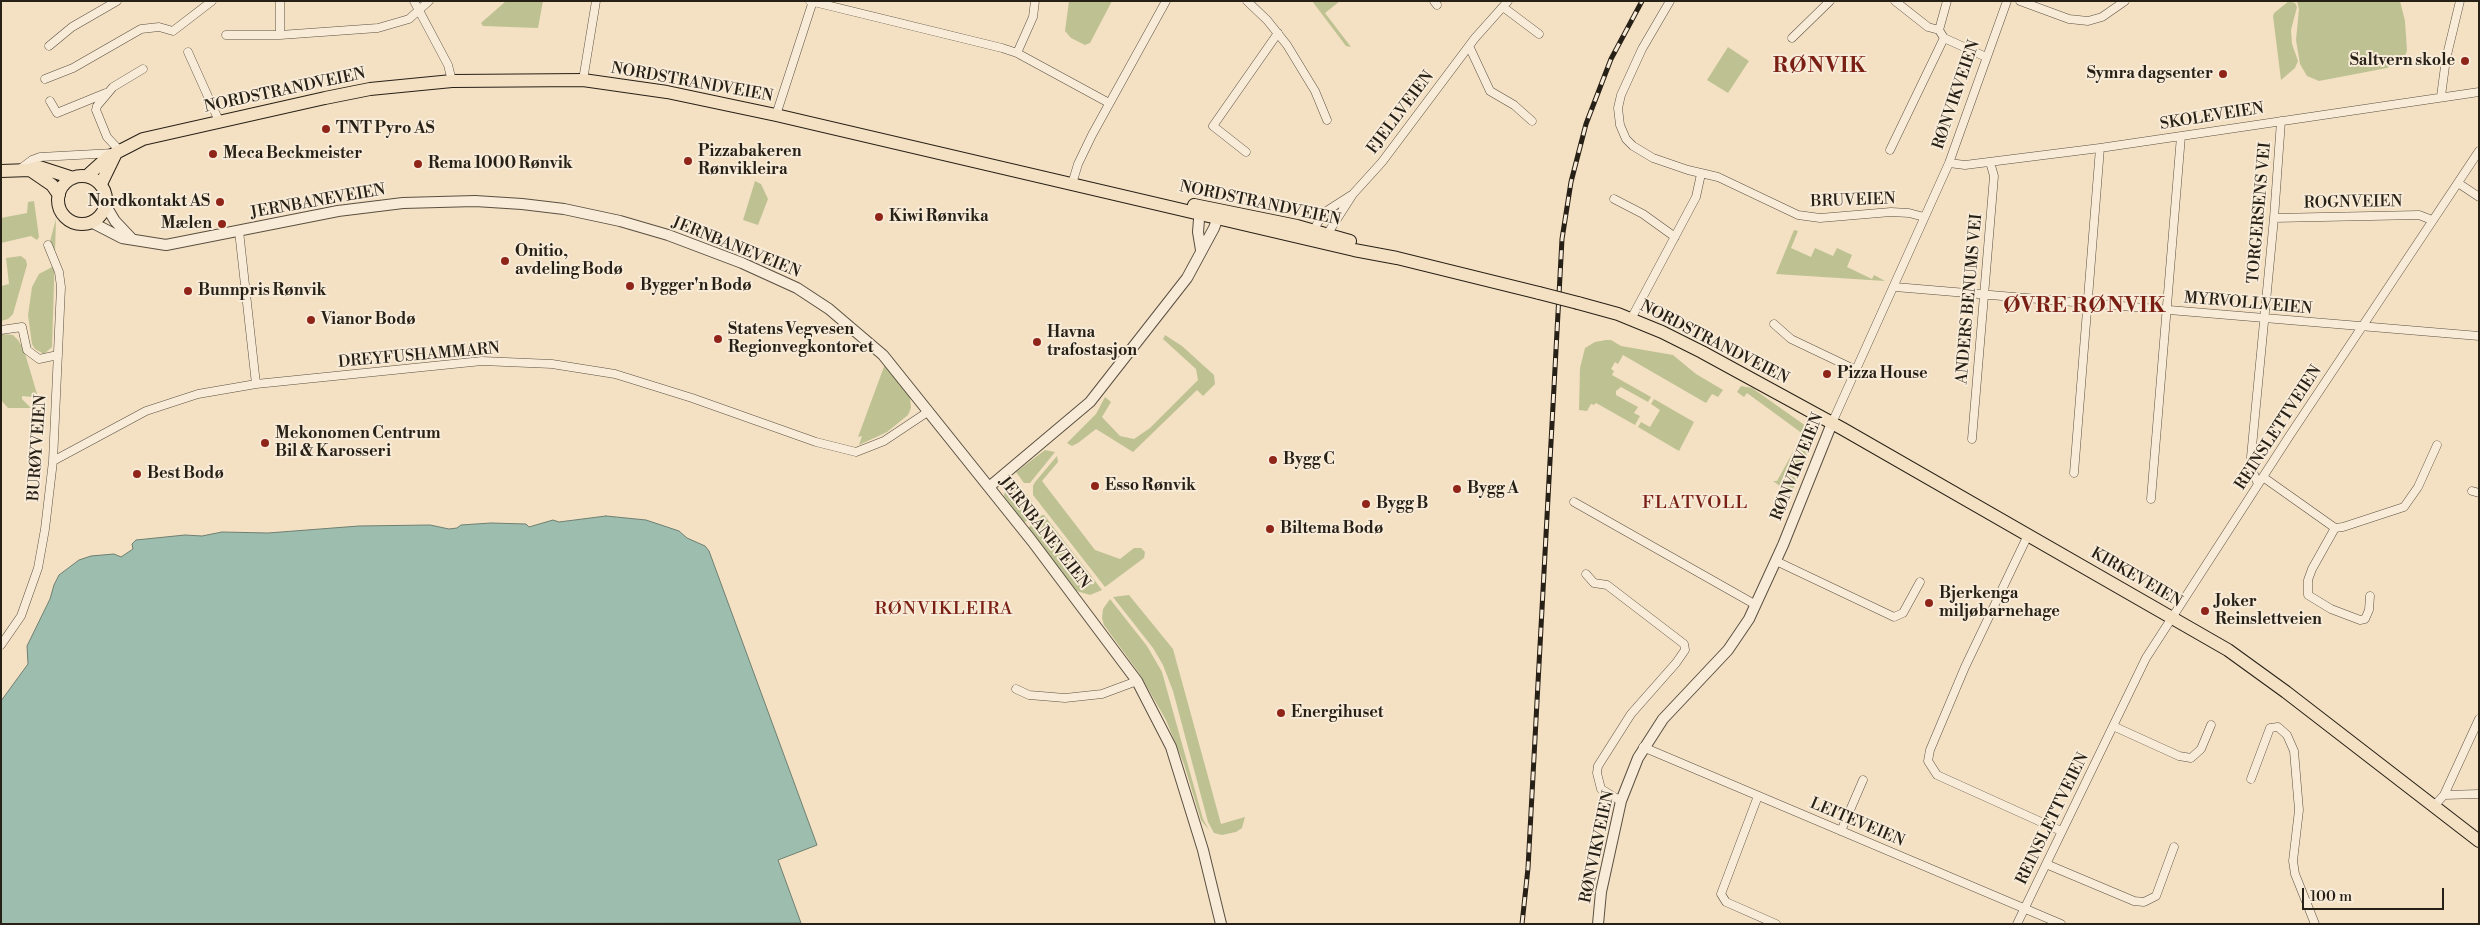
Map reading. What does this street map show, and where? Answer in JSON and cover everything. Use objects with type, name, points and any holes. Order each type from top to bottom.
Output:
[{"type":"main road","name":"NORDSTRANDVEIEN","points":[[87,176],[108,157],[143,139],[370,90],[452,81],[583,80],[667,92],[776,115],[1112,193],[1321,235],[1397,258],[1578,303],[1631,319],[1702,352],[1832,423]]},
{"type":"main road","points":[[101,184],[118,152]]},
{"type":"main road","points":[[1,170],[39,167],[73,178],[87,176],[101,184],[106,193],[106,206],[100,216],[91,222],[76,222],[66,217],[60,208],[59,195],[52,185],[25,169]]},
{"type":"main road","points":[[59,195],[64,185],[73,178]]},
{"type":"main road","name":"KIRKEVEIEN","points":[[1832,423],[2172,617],[2247,663],[2479,841]]},
{"type":"street","points":[[49,46],[72,27],[117,1]]},
{"type":"street","points":[[45,79],[73,68],[141,29],[159,27],[173,30],[212,1]]},
{"type":"street","points":[[280,1],[280,34]]},
{"type":"street","points":[[414,1],[448,65],[452,81]]},
{"type":"street","points":[[226,35],[378,28],[409,19],[429,1]]},
{"type":"street","points":[[583,80],[596,1]]},
{"type":"street","points":[[776,115],[812,1],[915,25],[1017,54],[1109,103]]},
{"type":"street","points":[[1017,54],[1033,16],[1035,1]]},
{"type":"street","points":[[1072,184],[1078,164],[1109,103],[1166,1]]},
{"type":"street","points":[[1246,1],[1278,33],[1307,77],[1327,120]]},
{"type":"street","name":"BRUVEIEN","points":[[1670,1],[1642,49],[1621,95],[1618,108],[1620,125],[1626,138],[1641,152],[1701,174],[1718,177],[1788,212],[1810,218],[1891,212],[1909,213],[1924,217]]},
{"type":"street","points":[[1792,38],[1830,1]]},
{"type":"street","points":[[1894,1],[1928,27],[1939,30],[1944,38],[1986,57]]},
{"type":"street","points":[[1939,30],[1947,1]]},
{"type":"street","name":"RØNVIKVEIEN","points":[[1598,924],[1602,892],[1621,801],[1643,747],[1662,719],[1728,650],[1756,605],[1776,561],[1832,423],[1949,163],[2007,1]]},
{"type":"street","points":[[2020,1],[2076,21],[2102,17],[2125,1]]},
{"type":"street","points":[[2441,96],[2446,59],[2460,1]]},
{"type":"street","points":[[1505,4],[1539,34]]},
{"type":"street","name":"FJELLVEIEN","points":[[1321,235],[1353,194],[1382,162],[1469,46],[1505,4]]},
{"type":"street","points":[[1246,152],[1213,126],[1278,33]]},
{"type":"street","points":[[1890,150],[1944,38]]},
{"type":"street","points":[[1469,46],[1490,91],[1514,105],[1532,121]]},
{"type":"street","points":[[188,52],[220,121]]},
{"type":"street","points":[[50,102],[57,113],[106,93],[143,69]]},
{"type":"street","name":"SKOLEVEIEN","points":[[1949,163],[1965,165],[2100,148],[2417,102],[2441,96],[2479,92]]},
{"type":"street","points":[[106,93],[96,110],[107,137],[118,152]]},
{"type":"street","name":"TORGERSENS VEI","points":[[2258,484],[2253,472],[2251,457],[2274,218],[2281,122]]},
{"type":"street","points":[[2151,499],[2181,136]]},
{"type":"street","points":[[2074,473],[2100,148]]},
{"type":"street","name":"REINSLETTVEIEN","points":[[2018,924],[2136,678],[2172,617],[2263,476],[2479,151]]},
{"type":"street","points":[[25,169],[32,160],[40,157],[118,152]]},
{"type":"street","name":"ANDERS BENUMS VEI","points":[[1972,439],[1994,176],[1990,162]]},
{"type":"street","points":[[1631,319],[1696,197],[1701,174]]},
{"type":"street","points":[[2458,184],[2479,197]]},
{"type":"street","name":"FJELLVEIEN","points":[[1321,235],[1328,210],[1353,194]]},
{"type":"street","points":[[1614,199],[1622,205],[1643,214],[1674,237]]},
{"type":"street","name":"JERNBANEVEIEN","points":[[91,222],[122,238],[150,244],[166,245],[338,211],[426,202],[474,201],[522,204],[564,209],[620,221],[706,248],[798,288],[857,331],[883,355],[989,487],[1137,681],[1172,747],[1203,850],[1221,924]]},
{"type":"street","points":[[106,206],[115,221],[132,239]]},
{"type":"street","points":[[1199,210],[1201,250]]},
{"type":"street","points":[[989,487],[1090,402],[1178,292],[1219,214]]},
{"type":"street","name":"ROGNVEIEN","points":[[2274,218],[2419,215],[2432,220]]},
{"type":"street","points":[[239,231],[256,384]]},
{"type":"street","name":"BURØYVEIEN","points":[[1,645],[21,616],[38,568],[45,529],[53,461],[61,287],[59,272],[48,245]]},
{"type":"street","name":"MYRVOLLVEIEN","points":[[1894,287],[2479,336]]},
{"type":"street","points":[[1774,324],[1791,339],[1856,370]]},
{"type":"street","points":[[1,330],[22,327],[27,350],[39,359],[58,355]]},
{"type":"street","name":"DREYFUSHAMMARN","points":[[53,461],[146,411],[198,394],[256,384],[482,361],[552,364],[615,374],[652,384],[816,442],[856,452],[884,440],[929,411]]},
{"type":"street","points":[[2263,476],[2335,528],[2343,527],[2404,507],[2418,487],[2437,445]]},
{"type":"street","points":[[1574,502],[1756,605]]},
{"type":"street","points":[[2335,528],[2308,580],[2308,596],[2331,609],[2360,620],[2365,619],[2369,610],[2370,596]]},
{"type":"street","points":[[2028,535],[1962,676],[1930,750],[1928,760],[1937,775],[2062,831]]},
{"type":"street","points":[[1776,561],[1894,617],[1903,613],[1920,582]]},
{"type":"street","points":[[1586,574],[1594,583],[1607,585],[1684,644],[1685,650],[1676,663],[1631,714],[1598,766],[1597,773],[1601,789],[1621,801]]},
{"type":"street","points":[[1016,689],[1029,695],[1065,698],[1102,694],[1137,681]]},
{"type":"street","points":[[2434,806],[2444,795],[2479,719]]},
{"type":"street","points":[[2113,726],[2179,756],[2191,758],[2200,749],[2211,725]]},
{"type":"street","points":[[2250,780],[2270,728],[2278,727],[2287,735],[2294,751],[2299,810],[2294,861],[2295,874],[2315,924]]},
{"type":"street","name":"LEITEVEIEN","points":[[1643,747],[2061,924]]},
{"type":"street","points":[[1841,831],[1863,780]]},
{"type":"street","points":[[2444,795],[2479,794]]},
{"type":"street","points":[[1758,796],[1721,894],[1726,902],[1776,924]]},
{"type":"street","points":[[2046,864],[2134,901],[2144,902],[2156,896],[2174,847]]},
{"type":"green space","points":[[506,1],[543,1],[538,28],[483,26],[481,23]]},
{"type":"green space","points":[[1069,1],[1112,1],[1090,43],[1085,45],[1071,38],[1065,31]]},
{"type":"green space","points":[[1312,1],[1340,1],[1325,13],[1351,47],[1346,46]]},
{"type":"green space","points":[[2289,1],[2295,3],[2297,7],[2291,30],[2292,44],[2298,61],[2295,68],[2281,80],[2273,16],[2274,13]]},
{"type":"green space","points":[[2297,1],[2400,1],[2405,21],[2407,51],[2403,60],[2387,68],[2319,81],[2307,76],[2300,64],[2296,40],[2299,9]]},
{"type":"green space","points":[[1728,47],[1749,61],[1728,93],[1707,80]]},
{"type":"green space","points":[[755,181],[761,184],[768,199],[758,225],[743,220]]},
{"type":"green space","points":[[34,201],[39,237],[37,240],[31,236],[1,243],[1,218],[27,213],[28,202]]},
{"type":"green space","points":[[56,219],[52,347],[44,354],[35,349],[32,344],[28,315],[32,287],[39,274],[52,267],[52,251],[49,245]]},
{"type":"green space","points":[[1794,230],[1798,231],[1791,248],[1811,257],[1815,248],[1833,256],[1837,248],[1852,255],[1847,267],[1872,279],[1874,275],[1885,281],[1776,274]]},
{"type":"green space","points":[[21,256],[26,260],[27,265],[13,314],[8,319],[1,321],[1,286],[9,284],[6,258]]},
{"type":"green space","points":[[1,334],[13,335],[24,350],[37,394],[32,397],[22,396],[22,399],[31,408],[8,408],[1,400]]},
{"type":"green space","points":[[1165,335],[1182,346],[1214,375],[1215,384],[1203,396],[1197,390],[1133,452],[1096,429],[1072,446],[1067,443],[1096,414],[1105,397],[1111,402],[1102,417],[1120,436],[1134,439],[1150,428],[1198,380],[1196,369],[1163,339]]},
{"type":"green space","points":[[1611,340],[1621,346],[1673,355],[1696,374],[1723,390],[1718,397],[1712,394],[1706,403],[1623,355],[1618,364],[1615,362],[1611,369],[1614,371],[1612,375],[1651,397],[1648,402],[1621,387],[1616,391],[1616,395],[1638,407],[1634,413],[1640,416],[1635,425],[1596,403],[1594,405],[1591,404],[1587,411],[1579,410],[1580,368],[1585,348],[1595,342]]},
{"type":"green space","points":[[885,364],[910,397],[911,408],[908,415],[887,432],[859,445],[862,436],[858,437]]},
{"type":"green space","points":[[1741,386],[1752,388],[1806,426],[1809,434],[1809,449],[1791,494],[1773,481],[1777,481],[1803,434],[1747,393],[1744,397],[1737,392]]},
{"type":"green space","points":[[1654,399],[1694,422],[1679,451],[1638,427],[1641,422],[1650,427],[1660,410],[1651,404]]},
{"type":"green space","points":[[1045,450],[1055,452],[1030,483],[1024,483],[1016,472]]},
{"type":"green space","points":[[1057,456],[1058,462],[1042,481],[1095,550],[1120,559],[1134,548],[1141,548],[1145,552],[1144,558],[1105,587],[1033,495],[1035,482]]},
{"type":"green space","points":[[1012,476],[1039,510],[1024,523],[1004,496],[1006,484]]},
{"type":"green space","points":[[1044,515],[1102,590],[1090,595],[1077,591],[1028,528]]},
{"type":"green space","points":[[1129,595],[1173,649],[1221,824],[1245,817],[1242,828],[1236,832],[1222,835],[1214,833],[1208,822],[1173,691],[1163,665],[1153,648],[1113,597]]},
{"type":"green space","points":[[1110,599],[1147,646],[1162,672],[1203,819],[1209,830],[1201,820],[1184,764],[1166,720],[1139,673],[1104,625],[1102,618],[1103,609]]},
{"type":"shaded area","points":[[606,516],[646,520],[679,531],[687,538],[705,546],[709,551],[817,845],[778,860],[801,923],[1,924],[1,701],[28,664],[27,646],[50,599],[59,575],[79,560],[91,556],[114,554],[121,557],[133,549],[132,544],[136,540],[185,535],[202,536],[222,532],[268,533],[359,526],[430,525],[449,529],[457,528],[461,525],[491,523],[526,524],[529,527],[553,520],[559,522]]},
{"type":"railway","points":[[1522,924],[1528,868],[1562,239],[1571,182],[1586,124],[1611,59],[1642,1]]},
{"type":"place","name":"Saltvern skole","points":[[2465,61]]},
{"type":"place","name":"Symra dagsenter","points":[[2223,74]]},
{"type":"place","name":"TNT Pyro AS","points":[[326,129]]},
{"type":"place","name":"Meca Beckmeister","points":[[213,154]]},
{"type":"place","name":"Pizzabakeren Rønvikleira","points":[[688,161]]},
{"type":"place","name":"Rema 1000 Rønvik","points":[[418,164]]},
{"type":"place","name":"Nordkontakt AS","points":[[220,202]]},
{"type":"place","name":"Kiwi Rønvika","points":[[879,217]]},
{"type":"place","name":"Mælen","points":[[222,224]]},
{"type":"place","name":"Onitio, avdeling Bodø","points":[[505,261]]},
{"type":"place","name":"Bygger'n Bodø","points":[[630,286]]},
{"type":"place","name":"Bunnpris Rønvik","points":[[188,291]]},
{"type":"place","name":"Vianor Bodø","points":[[311,320]]},
{"type":"place","name":"Statens Vegvesen Regionvegkontoret","points":[[718,339]]},
{"type":"place","name":"Havna trafostasjon","points":[[1037,342]]},
{"type":"place","name":"Pizza House","points":[[1827,374]]},
{"type":"place","name":"Mekonomen Centrum Bil & Karosseri","points":[[265,443]]},
{"type":"place","name":"Bygg C","points":[[1273,460]]},
{"type":"place","name":"Best Bodø","points":[[137,474]]},
{"type":"place","name":"Esso Rønvik","points":[[1095,486]]},
{"type":"place","name":"Bygg A","points":[[1457,489]]},
{"type":"place","name":"Bygg B","points":[[1366,504]]},
{"type":"place","name":"Biltema Bodø","points":[[1270,529]]},
{"type":"place","name":"Bjerkenga miljøbarnehage","points":[[1929,603]]},
{"type":"place","name":"Joker Reinslettveien","points":[[2205,611]]},
{"type":"place","name":"Energihuset","points":[[1281,713]]},
{"type":"district","name":"RØNVIK","points":[[1820,67]]},
{"type":"district","name":"ØVRE RØNVIK","points":[[2085,307]]},
{"type":"district","name":"FLATVOLL","points":[[1695,504]]},
{"type":"district","name":"RØNVIKLEIRA","points":[[944,610]]}]
